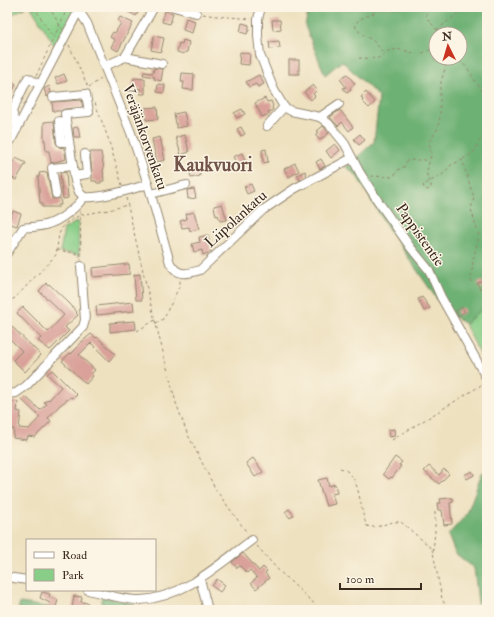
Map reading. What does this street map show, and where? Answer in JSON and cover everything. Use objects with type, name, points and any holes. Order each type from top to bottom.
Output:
[{"type":"street","points":[[106,70],[124,57],[154,7]]},
{"type":"street","points":[[174,7],[196,13]]},
{"type":"street","points":[[261,7],[258,19],[260,55],[274,90],[284,107],[291,111],[320,117],[339,104]]},
{"type":"street","points":[[7,148],[80,9]]},
{"type":"street","name":"Veräjänkorvenkatu","points":[[80,9],[131,133],[148,184],[170,263],[174,270],[180,273]]},
{"type":"street","points":[[124,57],[162,64]]},
{"type":"street","points":[[17,129],[12,111],[28,78],[40,85]]},
{"type":"street","points":[[52,97],[86,94],[89,112],[65,114],[74,176],[82,200]]},
{"type":"street","points":[[267,126],[284,107]]},
{"type":"street","name":"Pappistentie","points":[[320,117],[329,124],[341,140],[361,175],[411,248],[429,270],[448,310],[486,378]]},
{"type":"street","points":[[59,121],[61,142],[69,142]]},
{"type":"street","points":[[74,176],[87,174],[85,154]]},
{"type":"street","name":"Liipolankatu","points":[[180,273],[191,273],[200,270],[262,210],[294,189],[352,158]]},
{"type":"street","points":[[56,194],[52,168],[73,166]]},
{"type":"street","points":[[7,253],[23,228],[52,223],[60,219],[82,200],[125,191],[148,184]]},
{"type":"street","points":[[151,194],[186,186]]},
{"type":"street","points":[[7,394],[16,393],[26,386],[83,327],[85,320],[81,266]]},
{"type":"street","points":[[92,591],[126,599],[140,600],[165,595],[200,579],[252,540]]},
{"type":"street","points":[[7,577],[26,580]]},
{"type":"street","points":[[200,579],[208,610]]},
{"type":"path","points":[[34,7],[53,37]]},
{"type":"path","points":[[49,7],[65,36],[89,88],[106,70]]},
{"type":"path","points":[[59,24],[68,7]]},
{"type":"path","points":[[377,7],[374,13],[360,19],[355,24],[356,28],[362,34],[374,41],[384,54]]},
{"type":"path","points":[[425,7],[427,18],[434,26]]},
{"type":"path","points":[[442,26],[466,7]]},
{"type":"path","points":[[471,7],[487,12]]},
{"type":"path","points":[[196,13],[219,17],[232,16],[258,19]]},
{"type":"path","points":[[359,58],[378,58],[390,50],[403,50],[411,53],[423,54],[428,52]]},
{"type":"path","points":[[446,66],[440,86],[440,117],[437,130],[429,142],[431,154],[426,176],[429,182],[431,184],[431,188],[427,190],[424,188],[423,185],[429,182],[442,175],[451,165],[462,160],[473,152],[487,128]]},
{"type":"path","points":[[466,66],[476,83],[482,89],[487,100]]},
{"type":"path","points":[[93,99],[108,138],[125,191],[176,403],[187,433],[216,490],[252,540],[278,570],[321,610]]},
{"type":"path","points":[[361,175],[393,176],[399,168],[404,167],[407,161],[429,160]]},
{"type":"path","points":[[462,160],[474,198],[471,209],[479,236],[473,259],[471,282]]},
{"type":"path","points":[[81,266],[80,215],[82,200]]},
{"type":"path","points":[[7,302],[15,298],[56,255],[58,250],[59,234],[63,226],[80,215],[128,205]]},
{"type":"path","points":[[58,250],[76,253],[81,257]]},
{"type":"path","points":[[156,323],[164,319],[164,316],[166,315],[180,285],[180,273]]},
{"type":"path","points":[[137,331],[155,320]]},
{"type":"path","points":[[392,440],[480,386],[486,378]]},
{"type":"path","points":[[340,468],[346,469],[351,474],[355,482],[364,520],[367,526],[371,527],[395,521],[401,522],[428,545],[433,552]]},
{"type":"path","points":[[435,512],[433,552],[442,599],[448,610]]},
{"type":"green space","points":[[7,7],[26,7],[7,17]]},
{"type":"green space","points":[[31,7],[78,7],[56,48]]},
{"type":"green space","points":[[309,7],[487,7],[487,305],[465,324],[445,311],[386,225],[357,176],[346,167],[374,142],[379,97],[342,61],[325,75],[305,26]]},
{"type":"green space","points":[[78,221],[79,255],[60,252],[64,229]]},
{"type":"green space","points":[[487,305],[487,347],[480,354],[465,324]]},
{"type":"green space","points":[[487,347],[487,368],[480,354]]},
{"type":"green space","points":[[487,470],[487,610],[479,610],[474,568],[455,553],[448,535],[467,514],[482,473]]},
{"type":"green space","points":[[102,596],[134,604],[136,610],[101,610]]},
{"type":"green space","points":[[20,603],[48,607],[49,610],[18,610]]},
{"type":"building","points":[[127,7],[141,7],[136,16],[125,10]]},
{"type":"building","points":[[165,11],[173,13],[170,24],[162,22]]},
{"type":"building","points":[[120,17],[133,23],[118,51],[111,47],[115,40],[110,37],[113,32],[115,33],[121,23],[118,21]]},
{"type":"building","points":[[186,18],[195,21],[192,33],[183,30]]},
{"type":"building","points":[[272,20],[280,20],[281,29],[273,30]]},
{"type":"building","points":[[242,23],[249,25],[249,31],[247,34],[240,32]]},
{"type":"building","points":[[154,36],[164,38],[161,52],[151,50]]},
{"type":"building","points":[[183,40],[189,42],[187,52],[184,54],[177,52],[179,43],[182,44]]},
{"type":"building","points":[[279,41],[280,48],[270,49],[269,42]]},
{"type":"building","points":[[240,52],[250,54],[249,65],[239,64]]},
{"type":"building","points":[[289,60],[299,60],[299,74],[289,74]]},
{"type":"building","points":[[154,68],[163,69],[161,81],[154,79],[155,77],[143,75],[144,72],[153,73]]},
{"type":"building","points":[[182,73],[194,74],[193,90],[183,89],[184,82],[181,82]]},
{"type":"building","points":[[64,74],[67,81],[58,84],[55,78]]},
{"type":"building","points":[[347,74],[355,84],[347,93],[343,88],[346,87],[340,79]]},
{"type":"building","points":[[259,75],[264,84],[258,87],[256,84],[249,87],[246,82]]},
{"type":"building","points":[[134,78],[145,79],[145,94],[140,94],[141,89],[132,87]]},
{"type":"building","points":[[7,80],[16,84],[7,105]]},
{"type":"building","points":[[158,84],[165,85],[164,93],[157,92]]},
{"type":"building","points":[[313,85],[317,90],[313,94],[315,96],[311,100],[304,92]]},
{"type":"building","points":[[49,86],[51,92],[47,97],[44,89]]},
{"type":"building","points":[[366,92],[375,102],[369,108],[362,101],[363,100],[361,97]]},
{"type":"building","points":[[265,98],[267,102],[271,101],[273,110],[268,112],[269,114],[262,117],[255,103]]},
{"type":"building","points":[[81,100],[83,107],[53,111],[52,102]]},
{"type":"building","points":[[157,107],[158,119],[146,120],[145,108]]},
{"type":"building","points":[[242,109],[245,114],[237,118],[234,113]]},
{"type":"building","points":[[340,110],[353,127],[349,131],[342,122],[338,126],[330,117]]},
{"type":"building","points":[[184,112],[187,126],[177,128],[174,114]]},
{"type":"building","points":[[54,121],[56,143],[59,147],[64,148],[66,159],[51,163],[49,151],[46,151],[45,140],[44,141],[44,122]]},
{"type":"building","points":[[323,126],[329,133],[320,140],[315,135]]},
{"type":"building","points":[[78,127],[80,137],[74,137],[73,128]]},
{"type":"building","points":[[241,127],[245,134],[241,136],[237,129]]},
{"type":"building","points":[[360,134],[365,140],[359,145],[354,139]]},
{"type":"building","points":[[185,135],[189,152],[181,155],[176,137]]},
{"type":"building","points":[[160,137],[165,160],[157,162],[152,139]]},
{"type":"building","points":[[335,144],[340,150],[331,158],[326,151]]},
{"type":"building","points":[[266,149],[268,162],[263,163],[262,150]]},
{"type":"building","points":[[90,152],[101,152],[104,169],[104,181],[101,181],[101,183],[92,181]]},
{"type":"building","points":[[242,153],[245,160],[237,164],[233,157]]},
{"type":"building","points":[[16,158],[26,163],[16,180],[7,175],[10,168],[9,167]]},
{"type":"building","points":[[321,159],[325,166],[320,169],[316,162]]},
{"type":"building","points":[[295,163],[299,171],[289,177],[284,169]]},
{"type":"building","points":[[198,166],[200,176],[191,178],[189,168]]},
{"type":"building","points":[[305,171],[307,176],[300,180],[297,175]]},
{"type":"building","points":[[47,172],[52,199],[60,198],[61,205],[58,205],[59,207],[42,207],[42,203],[40,203],[38,176],[40,176],[39,173]]},
{"type":"building","points":[[66,172],[68,198],[63,199],[60,173]]},
{"type":"building","points":[[251,184],[254,191],[247,194],[244,187]]},
{"type":"building","points":[[194,189],[196,198],[188,199],[187,190]]},
{"type":"building","points":[[222,204],[227,220],[220,221],[218,215],[216,216],[214,206]]},
{"type":"building","points":[[13,211],[21,214],[17,226],[8,223]]},
{"type":"building","points":[[194,212],[199,229],[190,231],[189,227],[182,228],[180,221],[187,219],[186,214]]},
{"type":"building","points":[[208,235],[211,252],[203,255],[202,250],[194,252],[192,244],[200,242],[199,237]]},
{"type":"building","points":[[129,264],[130,274],[93,277],[92,268]]},
{"type":"building","points":[[140,274],[142,300],[136,300],[134,275]]},
{"type":"building","points":[[482,281],[485,286],[480,289],[477,283]]},
{"type":"building","points":[[46,283],[48,285],[49,284],[70,304],[78,315],[65,327],[69,331],[50,350],[38,341],[41,338],[17,313],[23,307],[48,332],[64,315],[39,291]]},
{"type":"building","points":[[422,297],[430,308],[424,311],[418,299]]},
{"type":"building","points":[[133,302],[134,311],[97,315],[96,306]]},
{"type":"building","points":[[462,307],[465,312],[458,316],[456,311]]},
{"type":"building","points":[[135,321],[136,329],[110,332],[110,323]]},
{"type":"building","points":[[7,322],[41,355],[25,372],[13,360],[22,351],[7,336]]},
{"type":"building","points":[[91,334],[96,338],[97,337],[115,354],[109,361],[91,343],[79,355],[95,370],[91,374],[93,376],[86,384],[62,361]]},
{"type":"building","points":[[52,370],[77,395],[73,398],[71,397],[60,405],[48,418],[51,421],[35,437],[28,436],[27,440],[13,438],[14,429],[8,429],[12,401],[18,402],[17,411],[21,412],[19,428],[29,429],[40,417],[22,400],[26,397],[40,410],[47,404],[44,402],[48,399],[49,400],[61,387],[47,374]]},
{"type":"building","points":[[394,429],[395,436],[389,437],[388,430]]},
{"type":"building","points":[[395,457],[402,462],[399,465],[401,466],[392,478],[391,477],[389,479],[383,474]]},
{"type":"building","points":[[253,458],[263,472],[255,477],[246,463]]},
{"type":"building","points":[[429,466],[439,475],[444,469],[449,474],[439,484],[424,471]]},
{"type":"building","points":[[472,471],[474,475],[467,479],[464,475]]},
{"type":"building","points":[[327,478],[329,486],[335,484],[337,493],[332,494],[335,504],[326,506],[318,480]]},
{"type":"building","points":[[453,498],[453,502],[450,503],[452,524],[444,525],[442,510],[438,510],[437,503],[441,503],[440,499]]},
{"type":"building","points":[[289,509],[294,515],[290,518],[285,512]]},
{"type":"building","points":[[243,553],[259,571],[263,567],[267,571],[265,573],[269,578],[256,589],[251,583],[257,578],[250,570],[247,573],[240,566],[237,568],[232,562]]},
{"type":"building","points":[[217,579],[225,585],[220,592],[212,586]]},
{"type":"building","points":[[42,592],[50,594],[49,597],[58,600],[55,610],[48,608],[50,603],[40,598]]},
{"type":"building","points":[[74,596],[82,597],[81,602],[88,603],[87,610],[72,608]]},
{"type":"district","name":"Kaukvuori","points":[[213,165]]}]
